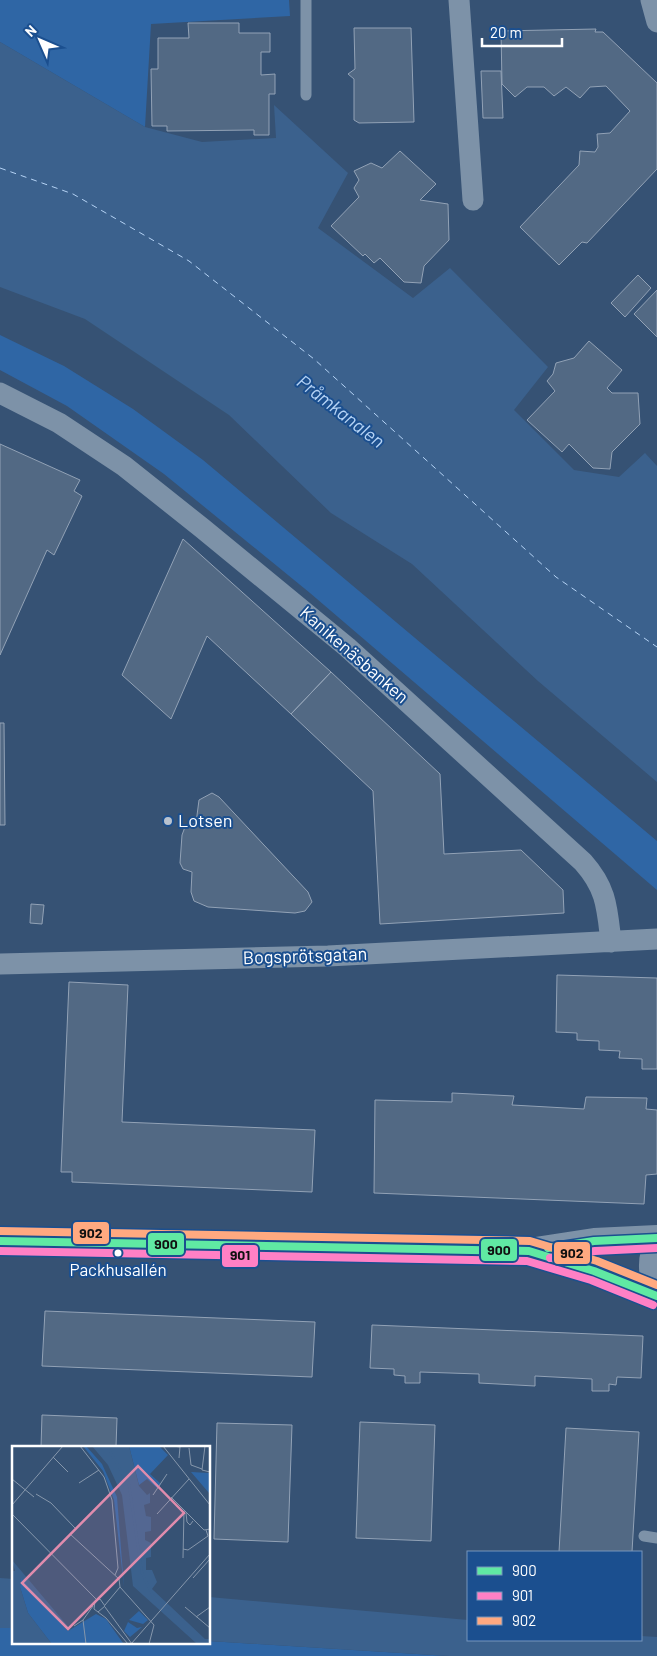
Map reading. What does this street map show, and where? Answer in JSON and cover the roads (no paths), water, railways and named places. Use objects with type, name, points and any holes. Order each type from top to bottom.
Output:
[{"type":"street","points":[[459,0],[473,200]]},
{"type":"street","points":[[651,0],[657,22]]},
{"type":"street","name":"Kanikenäsbanken","points":[[0,393],[59,423],[124,466],[347,647],[418,710],[584,862],[598,879],[607,905],[610,942]]},
{"type":"street","points":[[610,942],[657,939]]},
{"type":"street","name":"Bogsprötsgatan","points":[[0,964],[328,956],[610,942]]},
{"type":"street","points":[[0,1241],[529,1251],[594,1241],[657,1238]]},
{"type":"street","points":[[657,1245],[653,1251],[651,1270],[657,1295]]},
{"type":"street","points":[[529,1251],[594,1270],[657,1295]]},
{"type":"lane","points":[[306,0],[306,95]]},
{"type":"lane","points":[[644,1536],[657,1538]]},
{"type":"water","name":"Pråmkanalen","points":[[0,42],[145,127],[202,142],[276,138],[274,105],[348,173],[318,228],[413,298],[450,268],[548,367],[514,410],[574,470],[619,477],[645,453],[657,466],[657,782],[538,681],[412,564],[331,513],[229,415],[85,319],[0,287]]},
{"type":"water","points":[[0,1578],[12,1579],[12,1628],[0,1628]]},
{"type":"water","points":[[210,1597],[467,1620],[467,1641],[642,1641],[642,1636],[657,1637],[657,1656],[449,1656],[210,1641]]},
{"type":"place","name":"Lotsen","points":[[168,821]]},
{"type":"place","name":"Packhusallén","points":[[118,1253]]}]
